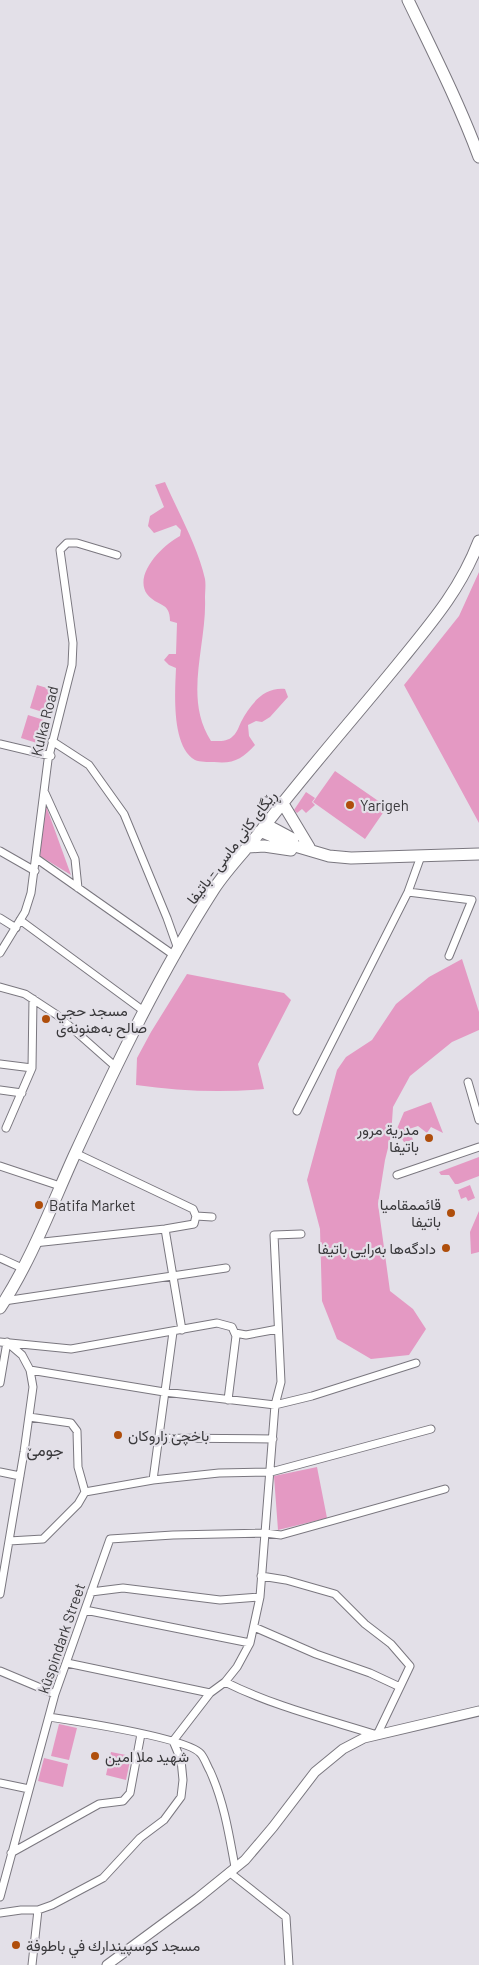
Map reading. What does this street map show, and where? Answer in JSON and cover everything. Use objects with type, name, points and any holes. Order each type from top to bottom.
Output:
[{"type":"main road","points":[[408,0],[445,75],[479,156]]},
{"type":"main road","name":"ڕێگای کانی ماسی - باتيفا","points":[[3,1299],[22,1268],[75,1153],[145,1012],[176,953],[216,886],[282,802],[374,694],[448,600],[461,582],[479,541]]},
{"type":"main road","points":[[282,802],[310,849]]},
{"type":"main road","points":[[263,828],[329,856],[351,858],[479,854]]},
{"type":"main road","points":[[248,847],[264,846],[307,852],[310,849]]},
{"type":"street","name":"Kulka Road","points":[[0,953],[25,912],[31,893],[52,741],[72,665],[73,643],[60,550],[67,543],[77,543],[117,555]]},
{"type":"street","points":[[52,741],[89,765],[124,814],[167,918],[176,953]]},
{"type":"street","points":[[0,744],[50,756]]},
{"type":"street","points":[[44,791],[75,859],[78,888]]},
{"type":"street","points":[[0,851],[34,871]]},
{"type":"street","points":[[297,1111],[408,892],[421,856]]},
{"type":"street","points":[[36,859],[176,953]]},
{"type":"street","points":[[408,892],[472,900],[449,956]]},
{"type":"street","points":[[0,918],[16,928]]},
{"type":"street","points":[[20,920],[145,1012]]},
{"type":"street","points":[[0,987],[25,994],[57,1015],[117,1068]]},
{"type":"street","points":[[6,1128],[32,1068],[33,999]]},
{"type":"street","points":[[0,1064],[32,1068]]},
{"type":"street","points":[[468,1082],[479,1120]]},
{"type":"street","points":[[0,1090],[22,1093]]},
{"type":"street","points":[[397,1175],[479,1147]]},
{"type":"street","points":[[34,1243],[194,1224],[196,1216],[193,1209],[75,1153]]},
{"type":"street","points":[[0,1166],[60,1186]]},
{"type":"street","points":[[196,1216],[212,1217]]},
{"type":"street","points":[[164,1229],[182,1330]]},
{"type":"street","points":[[173,1740],[210,1693],[225,1682],[238,1667],[250,1643],[260,1597],[275,1405],[281,1382],[274,1235],[301,1234]]},
{"type":"street","points":[[0,1258],[22,1268]]},
{"type":"street","points":[[3,1299],[226,1268]]},
{"type":"street","points":[[4,1342],[71,1349],[217,1323],[232,1327],[236,1336],[228,1400]]},
{"type":"street","points":[[235,1333],[246,1335],[278,1329]]},
{"type":"street","points":[[153,1480],[172,1332]]},
{"type":"street","points":[[0,1594],[33,1387],[30,1370],[22,1355],[4,1342]]},
{"type":"street","points":[[0,1383],[4,1342]]},
{"type":"street","points":[[30,1370],[164,1392],[275,1405],[312,1396],[416,1363]]},
{"type":"street","points":[[9,1541],[43,1539],[78,1504],[85,1492],[78,1467],[77,1430],[71,1423],[29,1416]]},
{"type":"street","points":[[85,1492],[153,1480],[219,1473],[271,1472],[431,1429]]},
{"type":"street","points":[[158,1438],[273,1439]]},
{"type":"street","points":[[0,1472],[20,1476]]},
{"type":"street","points":[[265,1533],[281,1535],[445,1489]]},
{"type":"street","name":"kûspindark Street","points":[[0,1897],[3,1872],[11,1853],[56,1694],[110,1539],[173,1535],[265,1533]]},
{"type":"street","points":[[262,1576],[286,1580],[335,1594],[365,1624],[391,1644],[410,1666],[377,1734]]},
{"type":"street","points":[[92,1592],[124,1588],[220,1600],[260,1597]]},
{"type":"street","points":[[85,1610],[250,1643]]},
{"type":"street","points":[[254,1627],[316,1654],[370,1673],[400,1687]]},
{"type":"street","points":[[67,1663],[210,1693]]},
{"type":"street","points":[[0,1671],[56,1694]]},
{"type":"street","points":[[225,1682],[275,1702],[377,1734]]},
{"type":"street","points":[[107,1965],[198,1898],[255,1850],[323,1764],[343,1750],[364,1738],[377,1734],[479,1711]]},
{"type":"street","points":[[50,1716],[173,1740],[195,1748],[201,1754],[212,1777],[226,1817],[232,1870],[286,1917],[289,1965]]},
{"type":"street","points":[[11,1853],[99,1804],[127,1799],[130,1793],[141,1734]]},
{"type":"street","points":[[0,1913],[38,1910],[52,1905],[103,1878],[140,1838],[164,1820],[180,1797],[183,1780],[181,1760],[173,1740]]},
{"type":"street","points":[[0,1783],[29,1789]]},
{"type":"street","points":[[32,1965],[38,1910]]},
{"type":"shaded area","points":[[165,482],[193,542],[205,579],[205,616],[197,689],[203,724],[211,741],[223,741],[231,738],[236,733],[249,709],[264,694],[277,689],[285,689],[288,697],[270,717],[262,722],[256,721],[248,725],[249,736],[255,745],[237,760],[204,762],[195,760],[187,753],[178,731],[175,704],[176,668],[164,660],[169,654],[176,654],[177,623],[170,621],[168,610],[147,594],[144,586],[144,578],[152,560],[173,540],[180,536],[181,530],[176,525],[154,533],[148,526],[150,516],[164,507],[155,485]]},
{"type":"shaded area","points":[[479,572],[479,823],[404,685],[459,616]]},
{"type":"shaded area","points":[[37,685],[57,691],[49,714],[30,708]]},
{"type":"shaded area","points":[[28,715],[47,721],[40,744],[21,738]]},
{"type":"shaded area","name":"Yarigeh","points":[[335,771],[387,807],[365,839],[313,802]]},
{"type":"shaded area","points":[[306,792],[315,798],[312,802],[315,805],[306,813],[302,809],[297,813],[294,810]]},
{"type":"shaded area","points":[[45,803],[71,875],[40,856]]},
{"type":"shaded area","points":[[462,959],[479,1012],[479,1030],[452,1042],[410,1076],[393,1107],[391,1136],[378,1204],[390,1291],[413,1309],[426,1329],[409,1355],[371,1359],[337,1339],[322,1301],[320,1229],[307,1180],[337,1070],[346,1057],[372,1040],[396,1004],[429,977]]},
{"type":"shaded area","points":[[187,974],[284,993],[291,1000],[258,1064],[264,1089],[200,1091],[136,1085],[137,1058]]},
{"type":"shaded area","points":[[431,1102],[443,1133],[431,1127],[427,1133],[418,1126],[409,1129],[413,1140],[404,1142],[396,1131],[404,1112]]},
{"type":"shaded area","points":[[479,1157],[479,1176],[458,1184],[455,1184],[449,1175],[441,1175],[439,1172]]},
{"type":"shaded area","points":[[470,1185],[475,1198],[468,1201],[466,1197],[461,1199],[458,1190]]},
{"type":"shaded area","points":[[479,1211],[479,1252],[471,1254],[470,1232]]},
{"type":"shaded area","points":[[317,1467],[327,1518],[278,1530],[274,1476]]},
{"type":"shaded area","points":[[59,1724],[77,1728],[69,1760],[51,1756]]},
{"type":"shaded area","points":[[111,1752],[131,1756],[126,1780],[106,1775]]},
{"type":"shaded area","points":[[44,1758],[68,1764],[63,1787],[38,1781]]},
{"type":"place","name":"Yarigeh","points":[[350,805]]},
{"type":"place","name":"مسجد حجي صالح بەھنونەی","points":[[46,1019]]},
{"type":"place","name":"مدرية مرور باتيفا","points":[[429,1138]]},
{"type":"place","name":"Batifa Market","points":[[39,1205]]},
{"type":"place","name":"قائممقاميا باتيفا","points":[[451,1213]]},
{"type":"place","name":"دادگه‌ها به‌رايى باتيفا","points":[[446,1248]]},
{"type":"place","name":"باخچێ زاروکان","points":[[118,1435]]},
{"type":"place","name":"شهيد ملا امين","points":[[95,1756]]},
{"type":"place","name":"مسجد كوسپيندارك في باطوفة","points":[[16,1945]]},
{"type":"district","name":"جومێ","points":[[45,1449]]}]
